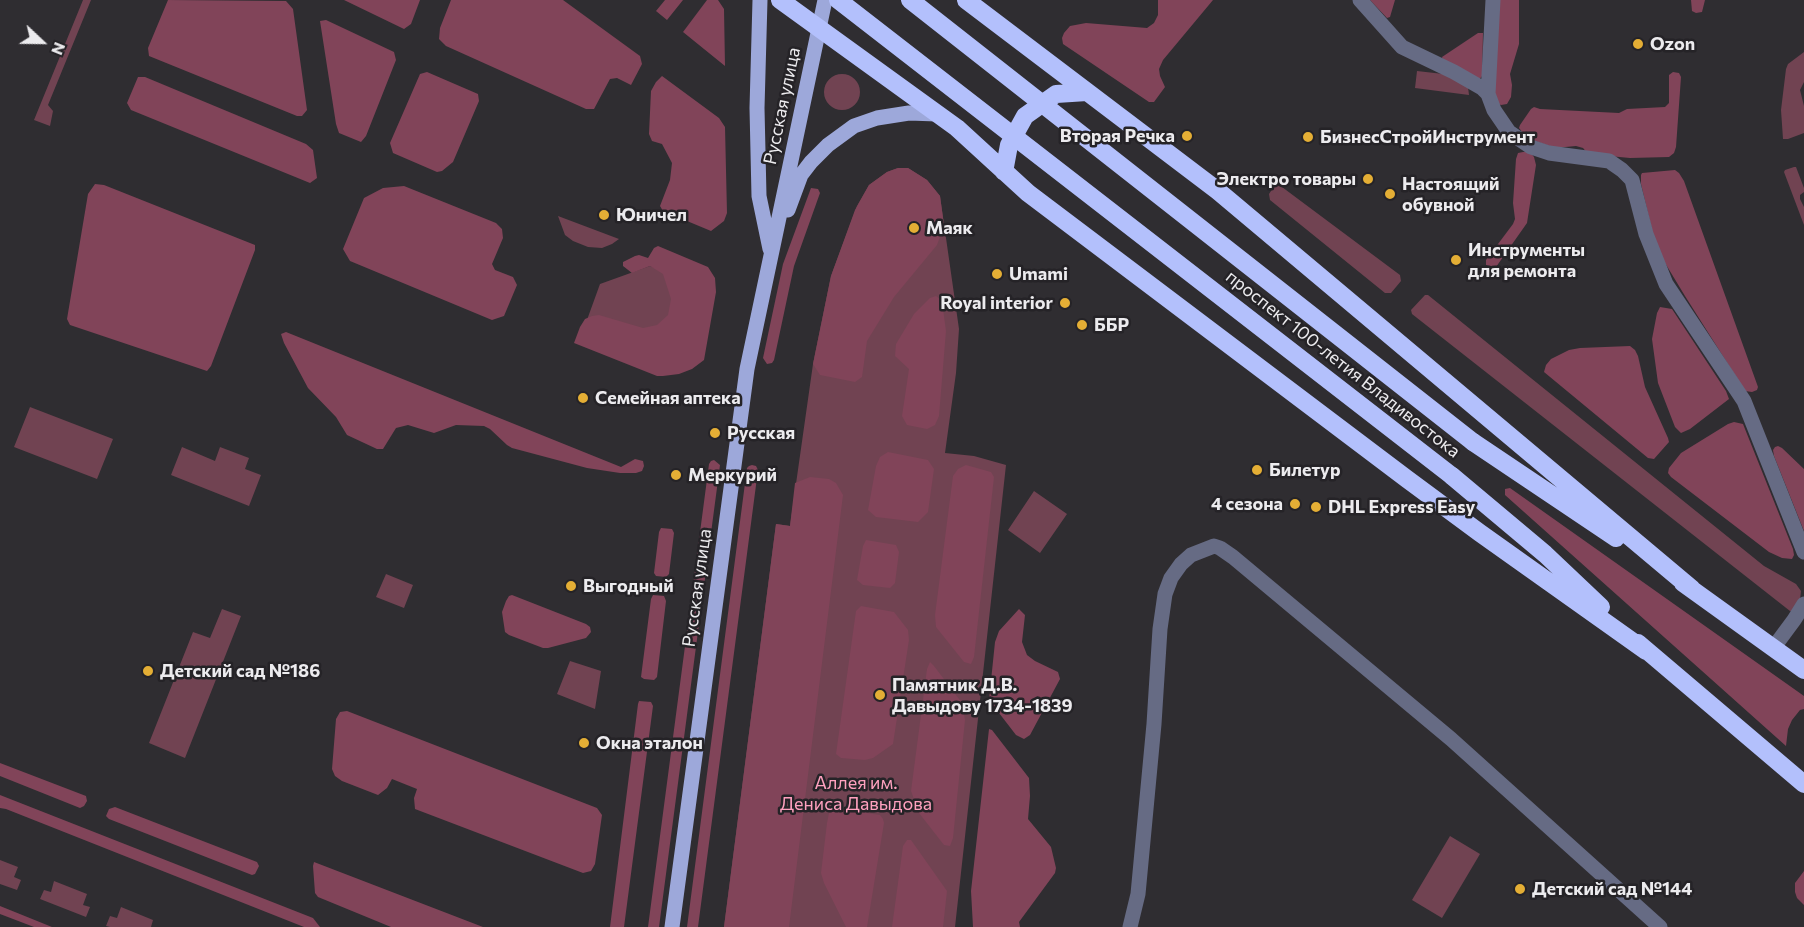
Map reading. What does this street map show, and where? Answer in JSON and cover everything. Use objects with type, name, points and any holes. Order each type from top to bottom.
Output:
[{"type":"highway","points":[[780,0],[957,128],[1037,200],[1407,479],[1646,651]]},
{"type":"highway","name":"проспект 100-летия Владивостока","points":[[838,0],[1452,476],[1545,554],[1646,651],[1804,784]]},
{"type":"highway","name":"проспект 100-летия Владивостока","points":[[909,0],[1473,442],[1692,589],[1804,670]]},
{"type":"highway","points":[[966,0],[1218,191],[1692,589]]},
{"type":"highway","points":[[1004,172],[1009,145],[1024,116],[1056,94],[1088,92]]},
{"type":"main road","name":"Русская улица","points":[[760,0],[757,108],[759,196],[771,255]]},
{"type":"main road","name":"Русская улица","points":[[672,927],[747,369],[825,0]]},
{"type":"main road","points":[[771,255],[801,175],[828,146],[854,126],[877,118],[909,113],[937,114]]},
{"type":"street","points":[[1360,0],[1402,47],[1464,77],[1488,94]]},
{"type":"street","points":[[1493,0],[1488,94],[1494,110],[1513,136],[1531,147],[1549,153],[1609,161],[1632,180],[1646,234],[1666,284],[1744,401],[1804,552]]},
{"type":"street","points":[[1130,927],[1138,894],[1153,736],[1160,629],[1165,594],[1171,578],[1181,564],[1191,555],[1215,546],[1233,557],[1433,724],[1660,927]]},
{"type":"street","points":[[1774,647],[1804,604]]},
{"type":"green space","points":[[83,0],[91,0],[48,105],[53,111],[50,126],[34,120]]},
{"type":"green space","points":[[1804,52],[1804,82],[1800,90],[1804,106],[1804,133],[1783,139],[1781,110],[1786,69],[1788,64]]},
{"type":"green space","points":[[1417,71],[1452,75],[1468,87],[1469,95],[1415,88]]},
{"type":"green space","points":[[842,74],[855,79],[860,92],[855,105],[842,110],[829,105],[824,92],[829,79]]},
{"type":"green space","points":[[1796,167],[1804,188],[1800,199],[1804,207],[1804,225],[1784,172]]},
{"type":"green space","name":"Аллея им. Дениса Давыдова","points":[[898,168],[908,168],[927,180],[940,196],[959,329],[956,373],[945,453],[974,456],[1006,465],[955,927],[724,927],[776,524],[790,526],[813,364],[831,276],[857,206],[869,185],[887,172]]},
{"type":"green space","points":[[1275,185],[1282,187],[1400,275],[1401,281],[1391,293],[1385,293],[1270,200],[1269,194]]},
{"type":"green space","points":[[558,216],[619,239],[602,248],[588,247],[565,235]]},
{"type":"green space","points":[[650,266],[690,282],[656,372],[579,342],[600,284]]},
{"type":"green space","points":[[1425,295],[1428,295],[1764,566],[1796,584],[1801,591],[1800,600],[1793,611],[1790,611],[1412,314],[1411,310]]},
{"type":"green space","points":[[30,407],[113,439],[97,479],[14,447]]},
{"type":"green space","points":[[182,447],[215,461],[220,447],[249,458],[245,469],[261,475],[249,506],[171,475]]},
{"type":"green space","points":[[1034,491],[1067,514],[1040,553],[1008,530]]},
{"type":"green space","points":[[386,574],[413,585],[404,608],[376,597]]},
{"type":"green space","points":[[222,609],[241,616],[185,758],[149,743],[193,632],[210,638]]},
{"type":"green space","points":[[570,661],[601,671],[595,709],[557,694]]},
{"type":"green space","points":[[1450,836],[1480,854],[1442,918],[1412,900]]},
{"type":"green space","points":[[0,860],[18,867],[14,877],[21,880],[17,890],[0,884]]},
{"type":"green space","points":[[54,881],[87,894],[83,905],[90,907],[86,917],[40,899],[44,890],[51,892]]},
{"type":"green space","points":[[121,907],[153,920],[151,927],[106,926],[110,916],[117,918]]},
{"type":"shaded area","points":[[168,0],[286,1],[293,9],[307,110],[302,116],[297,116],[149,56],[148,48]]},
{"type":"shaded area","points":[[344,0],[420,0],[411,24],[404,29]]},
{"type":"shaded area","points":[[451,0],[563,0],[640,56],[642,64],[631,85],[617,78],[610,79],[594,109],[586,109],[446,46],[439,39],[440,28]]},
{"type":"shaded area","points":[[665,0],[683,0],[667,20],[656,11]]},
{"type":"shaded area","points":[[707,0],[718,0],[724,9],[725,66],[683,32]]},
{"type":"shaded area","points":[[1158,0],[1213,0],[1163,60],[1159,69],[1165,87],[1154,102],[1149,102],[1063,44],[1062,38],[1070,26],[1086,23],[1147,28],[1154,23],[1158,15]]},
{"type":"shaded area","points":[[1370,0],[1395,0],[1390,17],[1387,18]]},
{"type":"shaded area","points":[[1497,0],[1519,0],[1519,44],[1510,74],[1511,97],[1507,104],[1501,105],[1496,103],[1491,95]]},
{"type":"shaded area","points":[[1691,0],[1705,0],[1702,12],[1692,11]]},
{"type":"shaded area","points":[[326,20],[394,52],[396,60],[366,136],[361,142],[339,133],[336,124],[320,21]]},
{"type":"shaded area","points":[[1478,33],[1483,33],[1482,76],[1479,80],[1443,61],[1442,57]]},
{"type":"shaded area","points":[[427,72],[478,94],[479,101],[453,162],[442,171],[437,172],[393,153],[390,143],[420,74]]},
{"type":"shaded area","points":[[1673,72],[1679,73],[1681,77],[1676,147],[1674,153],[1669,157],[1630,158],[1588,154],[1583,148],[1576,146],[1555,148],[1527,138],[1519,128],[1534,107],[1619,113],[1627,109],[1665,107],[1669,103],[1669,75]]},
{"type":"shaded area","points":[[662,76],[719,118],[725,127],[727,213],[724,221],[711,231],[663,211],[660,206],[670,180],[672,163],[662,144],[652,141],[649,134],[651,91]]},
{"type":"shaded area","points":[[138,77],[145,77],[306,144],[313,150],[317,178],[310,183],[131,110],[127,103]]},
{"type":"shaded area","points":[[1530,152],[1536,165],[1527,223],[1496,267],[1492,267],[1486,265],[1486,260],[1515,219],[1513,203],[1516,159],[1518,153]]},
{"type":"shaded area","points":[[898,168],[908,168],[927,180],[940,196],[944,226],[937,245],[894,297],[867,341],[862,377],[855,382],[820,375],[813,364],[831,276],[855,210],[869,185],[887,172]]},
{"type":"shaded area","points":[[1675,170],[1684,181],[1758,387],[1752,392],[1745,391],[1685,296],[1662,258],[1653,234],[1641,175],[1642,173]]},
{"type":"shaded area","points":[[95,184],[104,185],[255,245],[211,366],[207,371],[70,325],[67,319],[88,194]]},
{"type":"shaded area","points":[[404,186],[496,223],[502,229],[503,238],[492,264],[495,270],[513,277],[517,285],[504,316],[492,320],[350,261],[343,249],[364,198],[383,188]]},
{"type":"shaded area","points":[[811,188],[818,189],[820,193],[794,266],[774,360],[767,364],[763,358],[783,264]]},
{"type":"shaded area","points":[[658,246],[708,267],[715,278],[716,292],[704,360],[692,369],[679,374],[663,376],[657,376],[574,343],[585,319],[592,316],[599,315],[643,328],[657,325],[668,315],[671,299],[663,274],[650,266],[632,273],[623,266],[623,262],[635,256],[648,258]]},
{"type":"shaded area","points":[[936,296],[942,301],[946,331],[939,416],[935,425],[927,429],[907,425],[902,416],[909,369],[895,356],[896,344],[914,314],[930,298]]},
{"type":"shaded area","points":[[1660,307],[1672,309],[1729,399],[1690,429],[1681,433],[1675,427],[1658,383],[1652,339]]},
{"type":"shaded area","points":[[286,332],[621,467],[635,459],[643,461],[644,466],[642,471],[636,473],[587,468],[512,448],[484,426],[456,425],[434,433],[408,425],[396,428],[383,449],[377,449],[347,435],[336,417],[308,388],[284,343],[281,334]]},
{"type":"shaded area","points":[[1630,346],[1638,356],[1645,387],[1669,442],[1654,459],[1648,458],[1544,372],[1551,359],[1569,350]]},
{"type":"shaded area","points":[[1734,422],[1743,424],[1793,549],[1792,559],[1782,558],[1769,552],[1668,473],[1669,468],[1681,453]]},
{"type":"shaded area","points":[[1778,446],[1804,469],[1804,531],[1774,456],[1773,450]]},
{"type":"shaded area","points":[[888,452],[928,460],[934,469],[928,512],[918,522],[876,517],[868,510],[876,466],[880,457]]},
{"type":"shaded area","points":[[714,460],[720,465],[659,927],[648,927],[709,464]]},
{"type":"shaded area","points":[[752,465],[758,470],[698,927],[687,927],[747,468]]},
{"type":"shaded area","points":[[966,465],[991,472],[994,477],[974,657],[971,664],[964,662],[936,627],[935,615],[953,476],[958,469]]},
{"type":"shaded area","points":[[810,477],[829,479],[836,483],[843,495],[789,927],[724,927],[776,524],[790,526],[795,483]]},
{"type":"shaded area","points":[[1510,488],[1804,696],[1804,709],[1800,710],[1792,720],[1788,729],[1786,746],[1505,495],[1505,489]]},
{"type":"shaded area","points":[[661,528],[672,529],[674,533],[669,574],[666,577],[656,576],[654,573]]},
{"type":"shaded area","points":[[866,540],[896,545],[899,552],[895,583],[890,588],[863,585],[857,580]]},
{"type":"shaded area","points":[[512,595],[586,624],[590,627],[591,632],[586,638],[548,648],[509,635],[505,632],[502,612],[506,601]]},
{"type":"shaded area","points":[[653,595],[664,596],[666,601],[657,677],[654,680],[641,677]]},
{"type":"shaded area","points":[[861,606],[894,612],[908,630],[909,640],[893,744],[873,758],[865,760],[841,758],[836,754],[856,611]]},
{"type":"shaded area","points":[[1019,609],[1025,615],[1022,642],[1027,655],[1058,672],[1060,679],[1030,735],[1024,739],[1016,735],[989,700],[995,642],[999,631]]},
{"type":"shaded area","points":[[930,662],[962,703],[965,720],[953,838],[950,846],[944,845],[919,813],[911,791],[927,669]]},
{"type":"shaded area","points":[[639,701],[651,702],[653,706],[624,927],[610,927],[638,704]]},
{"type":"shaded area","points":[[347,711],[597,808],[602,815],[595,864],[591,871],[583,873],[415,809],[414,798],[417,789],[392,779],[387,788],[378,795],[342,781],[335,776],[332,769],[336,719],[340,712]]},
{"type":"shaded area","points":[[989,729],[1029,778],[1028,819],[1051,847],[1056,868],[1055,873],[1019,922],[1020,927],[973,927],[971,891]]},
{"type":"shaded area","points":[[0,763],[86,796],[87,801],[80,808],[0,776]]},
{"type":"shaded area","points":[[0,795],[313,918],[320,927],[304,927],[0,808]]},
{"type":"shaded area","points":[[115,807],[257,862],[259,866],[252,875],[109,819],[106,816],[109,809]]},
{"type":"shaded area","points":[[836,808],[880,815],[883,819],[867,927],[846,927],[821,873],[829,813]]},
{"type":"shaded area","points":[[907,840],[911,840],[947,891],[943,927],[892,927],[903,846]]},
{"type":"shaded area","points":[[314,862],[483,927],[391,927],[318,897],[315,893]]},
{"type":"shaded area","points":[[1804,871],[1804,905],[1797,898],[1795,883]]},
{"type":"shaded area","points":[[0,906],[52,927],[34,927],[0,914]]},
{"type":"place","name":"Ozon","points":[[1638,44]]},
{"type":"place","name":"Вторая Речка","points":[[1187,136]]},
{"type":"place","name":"БизнесСтройИнструмент","points":[[1308,137]]},
{"type":"place","name":"Электро товары","points":[[1368,179]]},
{"type":"place","name":"Настоящий обувной","points":[[1390,194]]},
{"type":"place","name":"Юничел","points":[[604,215]]},
{"type":"place","name":"Маяк","points":[[914,228]]},
{"type":"place","name":"Инструменты для ремонта","points":[[1456,260]]},
{"type":"place","name":"Umami","points":[[997,274]]},
{"type":"place","name":"Royal interior","points":[[1065,303]]},
{"type":"place","name":"ББР","points":[[1082,325]]},
{"type":"place","name":"Семейная аптека","points":[[583,398]]},
{"type":"place","name":"Русская","points":[[715,433]]},
{"type":"place","name":"Билетур","points":[[1257,470]]},
{"type":"place","name":"Меркурий","points":[[676,475]]},
{"type":"place","name":"4 сезона","points":[[1295,504]]},
{"type":"place","name":"DHL Express Easy","points":[[1316,507]]},
{"type":"place","name":"Выгодный","points":[[571,586]]},
{"type":"place","name":"Детский сад №186","points":[[148,671]]},
{"type":"place","name":"Памятник Д.В. Давыдову 1734-1839","points":[[880,695]]},
{"type":"place","name":"Окна эталон","points":[[584,743]]},
{"type":"place","name":"Детский сад №144","points":[[1520,889]]}]
